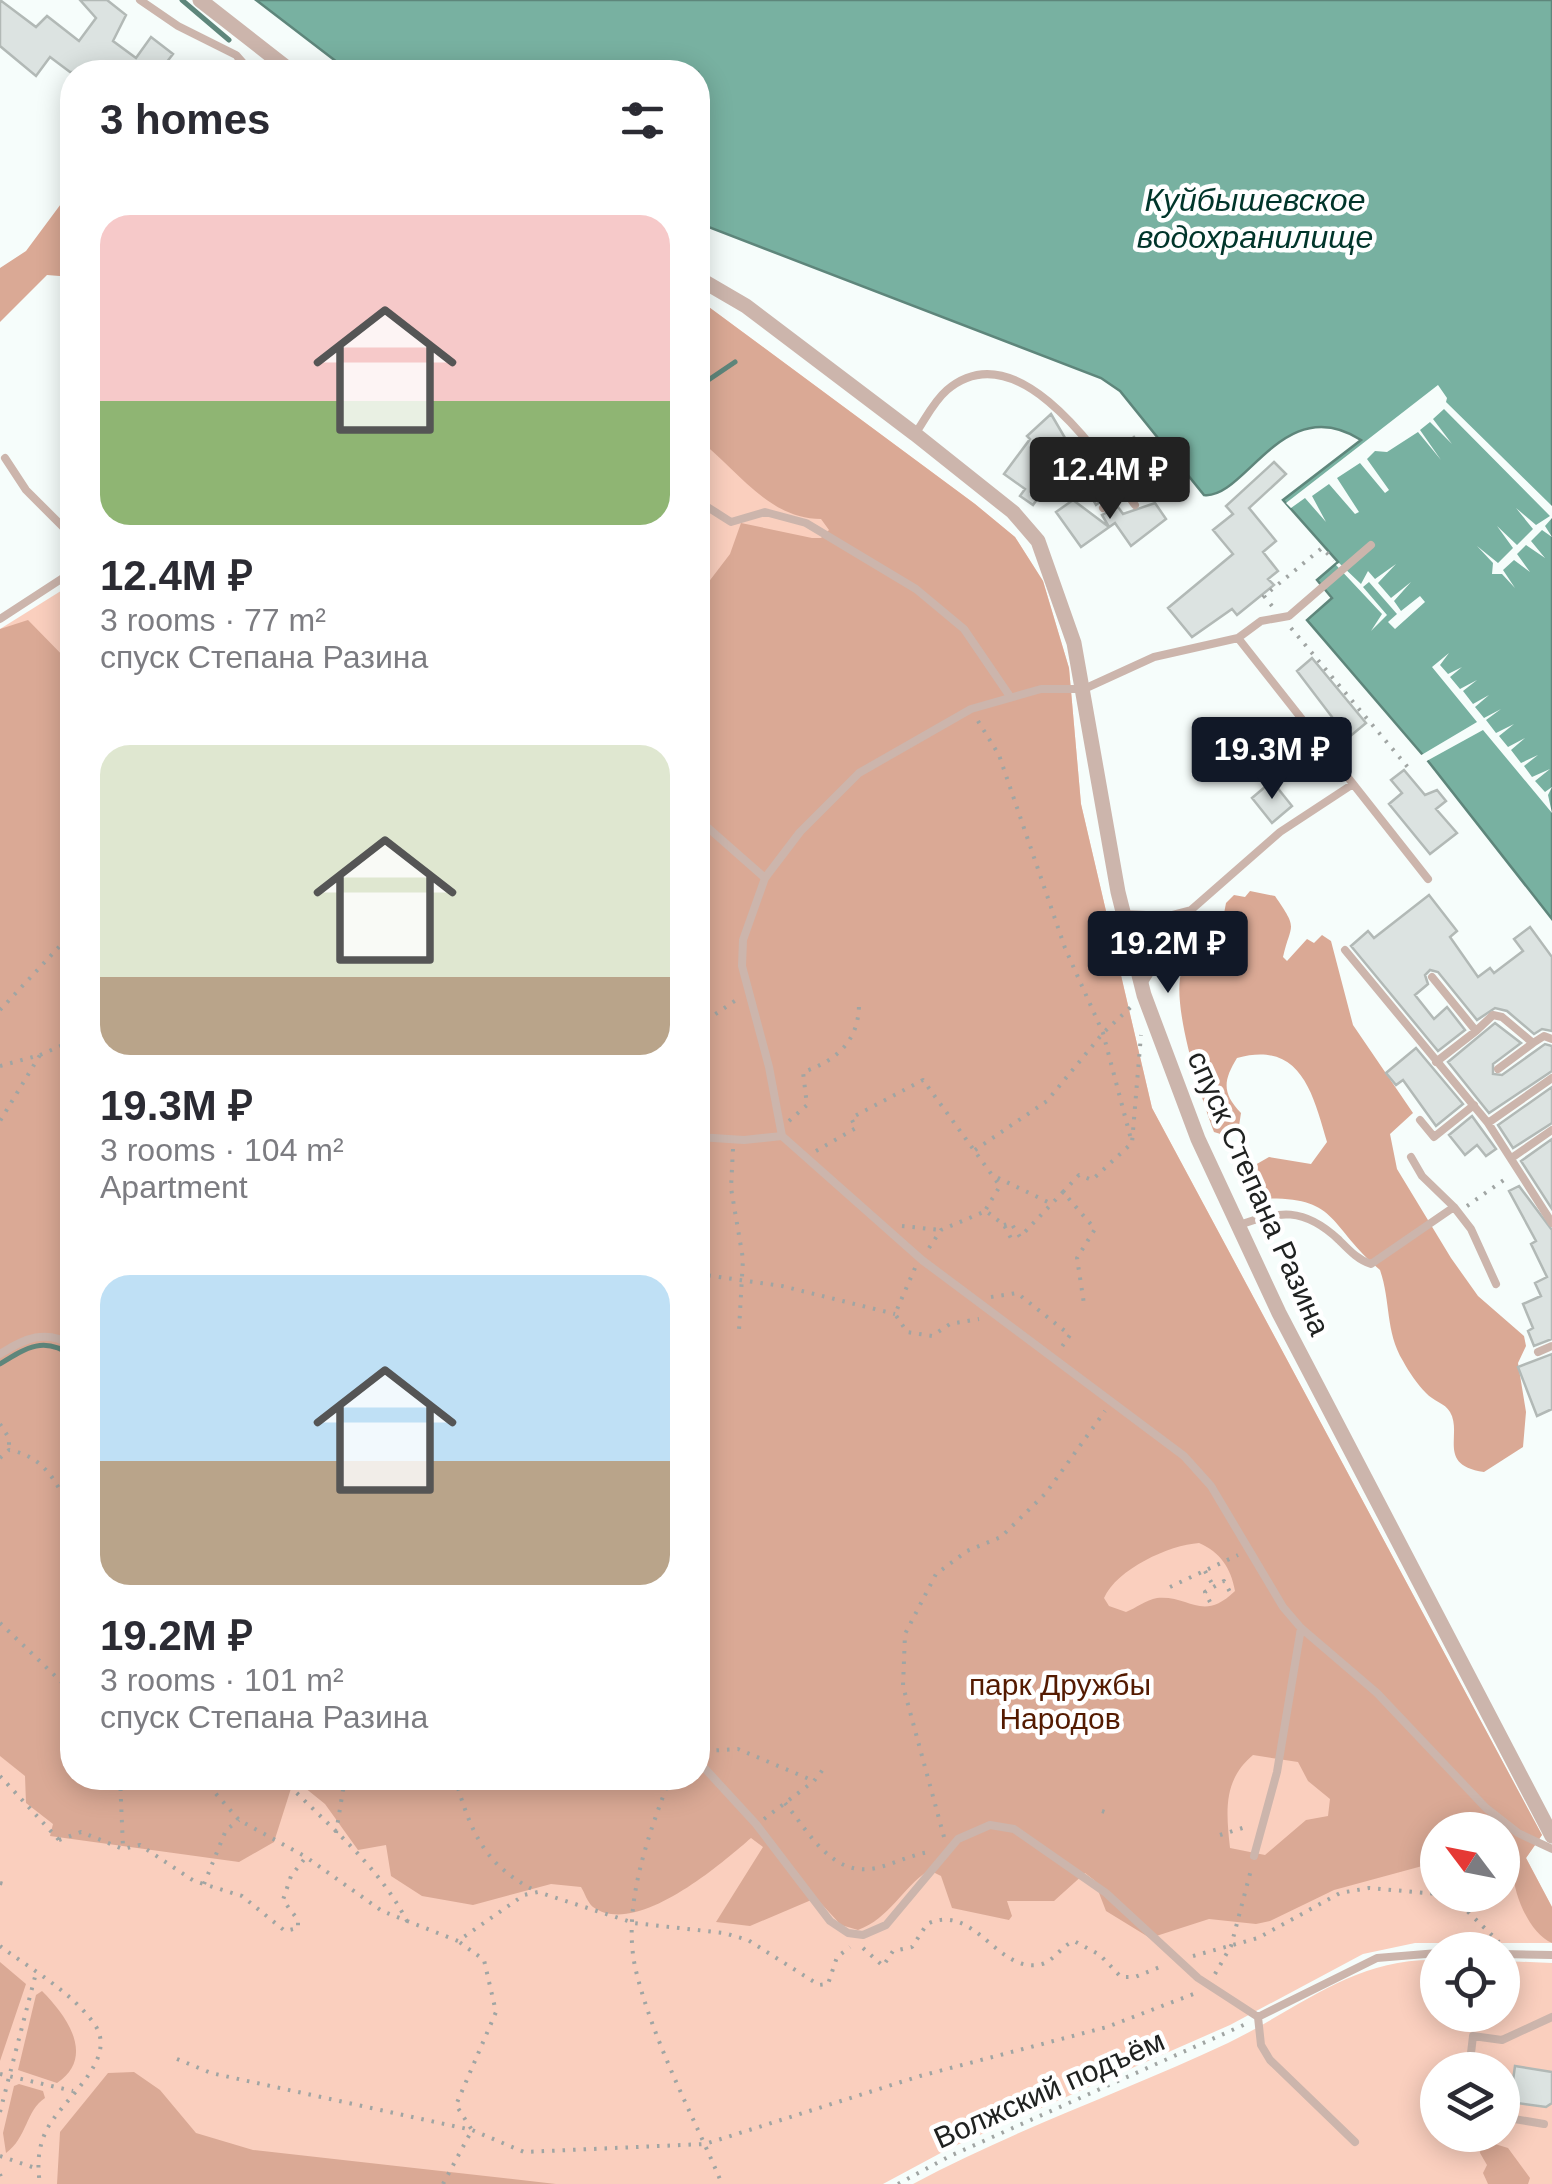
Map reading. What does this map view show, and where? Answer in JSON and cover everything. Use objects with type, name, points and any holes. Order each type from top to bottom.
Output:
[{"type":"street","points":[[200,0],[277,60]]},
{"type":"street","name":"спуск Степана Разина","points":[[710,285],[746,306],[915,434],[1013,512],[1038,541],[1062,603],[1084,689],[1124,914],[1143,990],[1237,1226],[1552,1836]]},
{"type":"lane","points":[[140,0],[240,60]]},
{"type":"lane","points":[[915,434],[945,392],[976,375],[998,374],[1057,408],[1082,432],[1135,506]]},
{"type":"lane","points":[[5,458],[26,490],[60,524]]},
{"type":"lane","points":[[1103,508],[1126,492]]},
{"type":"lane","points":[[710,509],[731,522],[766,512],[806,524],[916,589],[964,629],[1009,695]]},
{"type":"lane","points":[[1372,545],[1282,617],[1261,621],[1238,638],[1154,656],[1084,689],[1041,688],[1009,695],[971,709],[859,773],[800,832],[765,878],[743,940],[748,993],[769,1066],[782,1136],[922,1260],[1184,1456],[1212,1486],[1301,1628],[1377,1693],[1486,1808],[1518,1833],[1552,1849]]},
{"type":"lane","points":[[0,619],[60,580]]},
{"type":"lane","points":[[1238,638],[1428,879]]},
{"type":"lane","points":[[1143,990],[1191,910],[1280,832],[1354,784]]},
{"type":"lane","points":[[710,830],[765,878]]},
{"type":"lane","points":[[1124,914],[1168,916],[1191,910]]},
{"type":"lane","points":[[1345,950],[1488,1124],[1513,1157],[1552,1223]]},
{"type":"lane","points":[[1432,977],[1476,1030]]},
{"type":"lane","points":[[1436,1062],[1493,1014],[1502,1016],[1533,1043]]},
{"type":"lane","points":[[1498,1069],[1544,1036],[1552,1039]]},
{"type":"lane","points":[[1488,1124],[1552,1078]]},
{"type":"lane","points":[[1420,1120],[1434,1138],[1474,1106]]},
{"type":"lane","points":[[1513,1157],[1552,1130]]},
{"type":"lane","points":[[710,1138],[782,1136]]},
{"type":"lane","points":[[1410,1157],[1422,1176],[1456,1209],[1496,1284]]},
{"type":"lane","points":[[1237,1226],[1272,1212],[1294,1211],[1317,1222],[1357,1257],[1372,1264],[1456,1209]]},
{"type":"lane","points":[[0,1354],[38,1336],[60,1339]]},
{"type":"lane","points":[[1538,1352],[1552,1346]]},
{"type":"lane","points":[[1254,1856],[1277,1772],[1301,1628]]},
{"type":"lane","points":[[710,1772],[756,1824],[830,1921],[854,1934],[886,1925],[946,1849],[972,1830],[990,1825],[1014,1829],[1106,1893],[1198,1978],[1258,2017]]},
{"type":"lane","points":[[1258,2017],[1378,1958],[1420,1954]]},
{"type":"lane","points":[[1520,1955],[1552,1956]]},
{"type":"lane","points":[[1258,2017],[1261,2044],[1270,2060],[1355,2142]]},
{"type":"lane","points":[[1471,2052],[1473,2036],[1502,2040],[1552,2018]]},
{"type":"lane","points":[[1520,2120],[1544,2124]]},
{"type":"path","points":[[1330,557],[1322,548],[1264,596],[1411,772]]},
{"type":"path","points":[[971,709],[999,754],[1065,948],[1103,1033],[1132,1143]]},
{"type":"path","points":[[0,1010],[60,946]]},
{"type":"path","points":[[974,1151],[1047,1102],[1143,990]]},
{"type":"path","points":[[710,1018],[748,993]]},
{"type":"path","points":[[791,1120],[807,1104],[803,1072],[824,1065],[845,1047],[856,1028],[859,1004]]},
{"type":"path","points":[[1004,1225],[1011,1223],[1020,1237],[1079,1175],[1092,1180],[1132,1143],[1141,1032]]},
{"type":"path","points":[[0,1066],[60,1046]]},
{"type":"path","points":[[0,1121],[40,1055]]},
{"type":"path","points":[[808,1157],[856,1128],[851,1118],[924,1080],[1000,1186],[986,1211],[941,1230],[904,1225],[888,1232]]},
{"type":"path","points":[[734,1140],[732,1188],[744,1281],[740,1330]]},
{"type":"path","points":[[1456,1209],[1520,1168]]},
{"type":"path","points":[[992,1175],[1052,1204]]},
{"type":"path","points":[[1063,1192],[1095,1229],[1077,1258],[1084,1304]]},
{"type":"path","points":[[986,1211],[1004,1225],[1013,1242]]},
{"type":"path","points":[[895,1314],[905,1284],[941,1230]]},
{"type":"path","points":[[710,1276],[800,1290],[895,1314],[907,1332],[924,1338],[950,1324],[994,1316]]},
{"type":"path","points":[[974,1300],[1017,1293],[1070,1335]]},
{"type":"path","points":[[946,1849],[903,1686],[905,1634],[936,1574],[967,1551],[1002,1537],[1046,1492],[1112,1402]]},
{"type":"path","points":[[0,1424],[10,1438],[9,1450],[0,1458]]},
{"type":"path","points":[[9,1450],[29,1453],[60,1488]]},
{"type":"path","points":[[1170,1587],[1252,1548]]},
{"type":"path","points":[[1205,1570],[1214,1587]]},
{"type":"path","points":[[1210,1602],[1204,1592],[1224,1581],[1230,1592]]},
{"type":"path","points":[[0,1623],[60,1680]]},
{"type":"path","points":[[710,1752],[721,1746],[738,1749],[814,1781]]},
{"type":"path","points":[[756,1824],[814,1781],[824,1767]]},
{"type":"path","points":[[0,1776],[59,1842],[81,1832],[124,1849],[140,1845],[204,1884],[242,1896],[285,1931],[292,1932],[298,1920],[284,1900],[284,1889],[306,1857]]},
{"type":"path","points":[[121,1790],[124,1849]]},
{"type":"path","points":[[213,1790],[239,1820],[306,1857],[382,1911],[458,1941],[484,1960],[496,2012],[456,2105],[472,2130]]},
{"type":"path","points":[[294,1790],[391,1890],[408,1923]]},
{"type":"path","points":[[336,1834],[343,1790]]},
{"type":"path","points":[[460,1790],[481,1846],[496,1866],[538,1892],[634,1923],[724,1933],[748,1940],[819,1985],[828,1984],[837,1957],[846,1949],[862,1946],[883,1966],[893,1950],[912,1948],[926,1924],[946,1919],[972,1928],[1022,1965],[1052,1959],[1074,1941],[1100,1955],[1126,1978],[1258,1938],[1340,1894],[1369,1888],[1420,1892]]},
{"type":"path","points":[[666,1790],[638,1880],[635,1969],[722,2184]]},
{"type":"path","points":[[785,1802],[826,1855],[850,1868],[875,1868],[911,1855]]},
{"type":"path","points":[[204,1884],[226,1830],[239,1820]]},
{"type":"path","points":[[1220,1835],[1263,1823]]},
{"type":"path","points":[[1198,1978],[1214,1976],[1230,1946],[1254,1856]]},
{"type":"path","points":[[0,1884],[8,1884]]},
{"type":"path","points":[[458,1941],[512,1902],[538,1892]]},
{"type":"path","points":[[1468,1912],[1486,1932]]},
{"type":"path","points":[[0,1946],[82,2010],[100,2034],[97,2061],[46,2133],[38,2169],[40,2184]]},
{"type":"path","points":[[0,2112],[36,1972]]},
{"type":"path","points":[[177,2059],[211,2073],[472,2130],[524,2152],[705,2144],[920,2076],[1107,2027],[1210,1987]]},
{"type":"path","name":"Волжский подъём","points":[[898,2184],[950,2156],[1258,2017]]},
{"type":"path","points":[[0,2074],[73,2092]]},
{"type":"path","points":[[443,2184],[472,2130]]},
{"type":"path","points":[[0,2156],[38,2169]]},
{"type":"path","points":[[0,2174],[3,2184]]},
{"type":"green space","points":[[60,205],[60,276],[47,275],[0,322],[0,268],[26,251]]},
{"type":"green space","name":"парк Дружбы Народов","points":[[710,308],[975,504],[1015,537],[1043,581],[1069,668],[1081,804],[1152,1108],[1542,1835],[1526,1858],[1552,1907],[1552,1943],[1520,1943],[1520,1932],[1420,1932],[1420,1943],[1363,1954],[1230,2025],[950,2148],[883,2184],[0,2184],[0,629],[60,592],[60,1790],[710,1790]]},
{"type":"green space","name":"парк Дружбы Народов","points":[[710,308],[975,504],[1015,537],[1043,581],[1069,668],[1081,804],[1152,1108],[1542,1835],[1526,1858],[1552,1907],[1552,1943],[1536,1930],[1520,1900],[1520,1812],[1420,1812],[1420,1867],[1334,1890],[1270,1921],[1256,1924],[1209,1919],[1150,1938],[1106,1911],[1094,1880],[1085,1873],[1054,1901],[1007,1901],[1012,1916],[1009,1920],[952,1908],[941,1876],[929,1870],[879,1918],[858,1930],[841,1925],[816,1898],[750,1926],[716,1922],[763,1847],[751,1838],[677,1894],[632,1913],[611,1914],[593,1907],[581,1887],[551,1884],[473,1905],[422,1896],[391,1876],[386,1845],[358,1850],[325,1804],[308,1790],[710,1790],[710,580],[730,554],[741,523],[812,538],[821,538],[829,530],[821,519],[802,517],[769,501],[710,450]],"holes":[[[1199,1543],[1219,1556],[1231,1575],[1235,1591],[1214,1605],[1157,1598],[1126,1612],[1109,1606],[1104,1598],[1120,1577],[1159,1554]],[[1253,1755],[1298,1762],[1308,1781],[1330,1799],[1328,1816],[1306,1820],[1265,1855],[1230,1848],[1231,1786]]]},
{"type":"green space","name":"парк Дружбы Народов","points":[[28,620],[60,653],[60,1790],[291,1790],[274,1842],[239,1862],[50,1836],[53,1824],[26,1803],[25,1776],[0,1756],[0,629]]},
{"type":"green space","points":[[1250,891],[1275,896],[1288,915],[1291,926],[1283,957],[1287,961],[1307,939],[1314,943],[1322,935],[1331,941],[1353,1025],[1413,1113],[1390,1134],[1397,1169],[1478,1296],[1524,1336],[1526,1346],[1518,1363],[1526,1412],[1523,1447],[1484,1472],[1460,1463],[1454,1448],[1450,1412],[1413,1378],[1397,1350],[1380,1270],[1318,1207],[1283,1199],[1256,1199],[1246,1190],[1255,1165],[1269,1157],[1311,1164],[1327,1142],[1301,1075],[1276,1057],[1259,1054],[1237,1058],[1227,1087],[1230,1099],[1241,1113],[1239,1126],[1230,1137],[1214,1132],[1183,1026],[1179,985],[1182,970],[1195,964],[1216,944],[1226,903],[1234,895],[1245,897]]},
{"type":"green space","points":[[1420,1961],[1420,2032],[1520,2032],[1520,1962],[1552,1963],[1552,2184],[913,2184],[1228,2043],[1328,1988],[1379,1967]]},
{"type":"green space","points":[[0,1962],[26,1984],[0,2061]]},
{"type":"green space","points":[[42,1991],[68,2024],[76,2049],[69,2073],[57,2083],[18,2070],[36,1995]]},
{"type":"green space","points":[[134,2072],[160,2090],[196,2133],[253,2150],[556,2184],[57,2184],[60,2132],[108,2073]]},
{"type":"green space","points":[[14,2086],[43,2091],[45,2098],[6,2153],[3,2133]]},
{"type":"green space","points":[[1511,2152],[1530,2178],[1528,2184],[1488,2184],[1483,2173],[1487,2165],[1480,2153]]},
{"type":"water","name":"Куйбышевское водохранилище","points":[[256,0],[1552,0],[1552,919],[1428,761],[1307,620],[1332,598],[1317,580],[1338,562],[1283,500],[1361,440],[1334,428],[1309,428],[1288,437],[1219,492],[1204,495],[1120,391],[1101,378],[710,228],[710,60],[334,60]]},
{"type":"pier","points":[[1438,385],[1446,402],[1552,506],[1552,518],[1545,526],[1552,537],[1542,530],[1531,541],[1545,558],[1526,545],[1517,554],[1530,572],[1514,560],[1503,570],[1515,588],[1502,574],[1492,574],[1493,563],[1477,546],[1498,563],[1513,548],[1497,526],[1517,545],[1533,529],[1516,508],[1536,525],[1550,516],[1444,409],[1433,419],[1452,444],[1430,422],[1420,430],[1441,460],[1418,432],[1387,452],[1375,451],[1367,459],[1389,490],[1385,493],[1360,463],[1337,478],[1359,512],[1355,514],[1329,484],[1312,496],[1326,522],[1305,498],[1291,508],[1286,503]]},
{"type":"pier","points":[[1339,563],[1361,584],[1368,571],[1375,579],[1396,564],[1378,583],[1391,598],[1411,582],[1394,601],[1401,611],[1420,596],[1425,602],[1395,629],[1388,622],[1397,614],[1369,582],[1363,587],[1387,615],[1371,631],[1382,614],[1336,565]]},
{"type":"pier","points":[[1449,653],[1440,665],[1448,674],[1462,667],[1450,677],[1460,689],[1477,680],[1463,691],[1473,704],[1489,695],[1475,707],[1484,718],[1501,709],[1486,720],[1496,733],[1514,724],[1499,736],[1508,747],[1525,738],[1511,750],[1521,763],[1538,755],[1524,766],[1532,777],[1550,769],[1535,781],[1545,792],[1552,787],[1548,795],[1552,813],[1483,730],[1423,763],[1418,757],[1477,722],[1432,667]]},
{"type":"building","points":[[0,0],[36,27],[47,16],[79,41],[96,18],[80,0],[107,0],[126,15],[113,41],[136,58],[151,37],[173,54],[168,60],[60,60],[60,64],[50,57],[36,76],[0,46]]},
{"type":"building","points":[[1051,414],[1068,443],[1035,472],[1049,483],[1033,505],[1020,496],[1025,489],[1004,474],[1030,439],[1027,436]]},
{"type":"building","points":[[1134,437],[1145,451],[1120,471],[1109,457]]},
{"type":"building","points":[[1274,462],[1286,474],[1249,508],[1276,541],[1263,552],[1278,571],[1268,579],[1274,585],[1237,615],[1232,609],[1192,637],[1168,608],[1233,554],[1213,530],[1233,514],[1226,506]]},
{"type":"building","points":[[1098,466],[1108,480],[1103,484],[1110,494],[1096,505],[1081,479]]},
{"type":"building","points":[[1073,500],[1109,527],[1102,515],[1118,507],[1123,514],[1155,503],[1166,519],[1131,546],[1115,523],[1081,547],[1056,512]]},
{"type":"building","points":[[1312,658],[1366,723],[1348,738],[1297,671]]},
{"type":"building","points":[[1404,770],[1425,795],[1437,790],[1446,801],[1436,809],[1457,833],[1430,854],[1389,804],[1402,793],[1391,780]]},
{"type":"building","points":[[1272,781],[1292,806],[1272,823],[1252,798]]},
{"type":"building","points":[[1429,895],[1457,931],[1450,937],[1478,977],[1490,968],[1494,973],[1523,951],[1514,939],[1530,927],[1552,957],[1552,1031],[1542,1029],[1534,1034],[1507,1011],[1495,1008],[1477,1020],[1438,972],[1430,970],[1425,975],[1428,984],[1415,995],[1434,1019],[1447,1007],[1465,1030],[1438,1051],[1351,946],[1368,931],[1374,938]]},
{"type":"building","points":[[1495,1023],[1521,1043],[1493,1064],[1493,1074],[1502,1075],[1545,1044],[1552,1046],[1552,1071],[1489,1113],[1448,1062]]},
{"type":"building","points":[[1416,1048],[1463,1104],[1436,1126],[1403,1080],[1396,1085],[1386,1073]]},
{"type":"building","points":[[1552,1087],[1552,1123],[1513,1148],[1498,1125]]},
{"type":"building","points":[[1472,1116],[1496,1149],[1486,1156],[1477,1145],[1465,1155],[1449,1135]]},
{"type":"building","points":[[1552,1139],[1552,1209],[1521,1161]]},
{"type":"building","points":[[1519,1186],[1552,1230],[1552,1339],[1534,1346],[1528,1331],[1533,1328],[1523,1304],[1541,1296],[1535,1283],[1547,1277],[1531,1244],[1536,1241],[1509,1191]]},
{"type":"building","points":[[1552,1354],[1552,1409],[1537,1416],[1518,1367]]},
{"type":"building","points":[[1520,2067],[1552,2072],[1552,2103],[1546,2107],[1520,2103]]},
{"type":"waterway","points":[[182,0],[229,40]]},
{"type":"waterway","points":[[710,379],[735,362]]},
{"type":"waterway","points":[[0,1364],[36,1346],[60,1349]]}]
